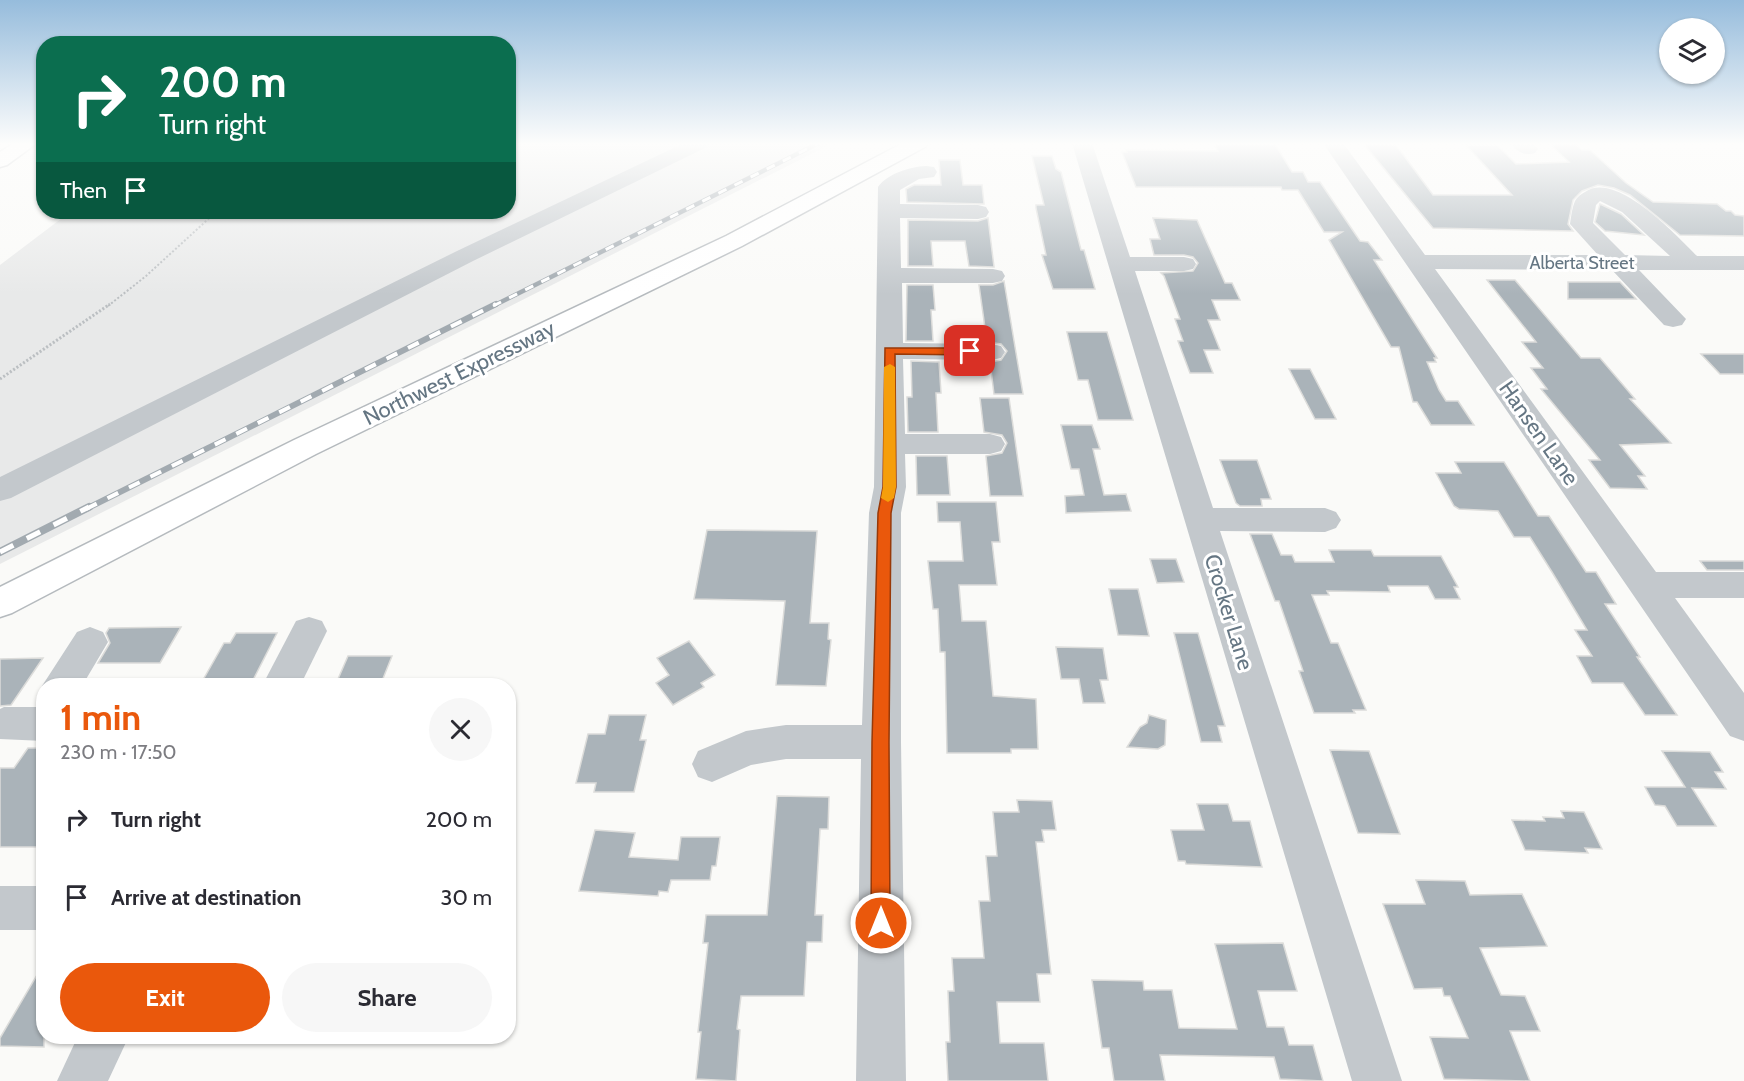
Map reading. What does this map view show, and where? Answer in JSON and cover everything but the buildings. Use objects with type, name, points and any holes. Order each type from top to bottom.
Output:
[{"type":"main road","name":"Northwest Expressway","points":[[0,603],[305,447],[734,241],[823,193]]},
{"type":"street","points":[[0,490],[465,256],[595,193]]},
{"type":"street","points":[[881,1081],[880,742],[885,513],[890,487],[889,193]]},
{"type":"street","name":"Crocker Lane","points":[[1098,193],[1377,1081]]},
{"type":"street","name":"Hansen Lane","points":[[1369,193],[1741,716]]},
{"type":"street","points":[[1673,319],[1581,224],[1584,205],[1595,195],[1610,196],[1633,208],[1691,263]]},
{"type":"street","points":[[889,201],[978,212]]},
{"type":"street","name":"Alberta Street","points":[[1419,262],[1744,263]]},
{"type":"street","points":[[1120,264],[1184,264]]},
{"type":"street","points":[[889,275],[993,276]]},
{"type":"street","points":[[889,351],[991,352]]},
{"type":"street","points":[[890,444],[990,444]]},
{"type":"street","points":[[1200,519],[1325,520]]},
{"type":"street","points":[[1646,585],[1744,585]]},
{"type":"street","points":[[285,678],[309,631]]},
{"type":"street","points":[[67,678],[90,642]]},
{"type":"street","points":[[712,764],[746,748],[786,742],[880,742]]},
{"type":"street","points":[[0,908],[36,908]]},
{"type":"street","points":[[82,1081],[101,1044]]},
{"type":"path","points":[[0,379],[65,338],[107,307],[146,276],[208,219]]},
{"type":"shaded area","points":[[516,193],[733,193],[0,564],[0,265],[61,219],[516,219]]},
{"type":"railway","points":[[493,306],[718,193]]},
{"type":"railway","points":[[86,509],[496,304]]},
{"type":"railway","points":[[0,552],[89,507]]},
{"type":"slow traffic","points":[[888,498],[890,487],[890,367]]},
{"type":"route","points":[[881,923],[880,742],[885,513],[890,487],[889,351],[970,351]]}]
